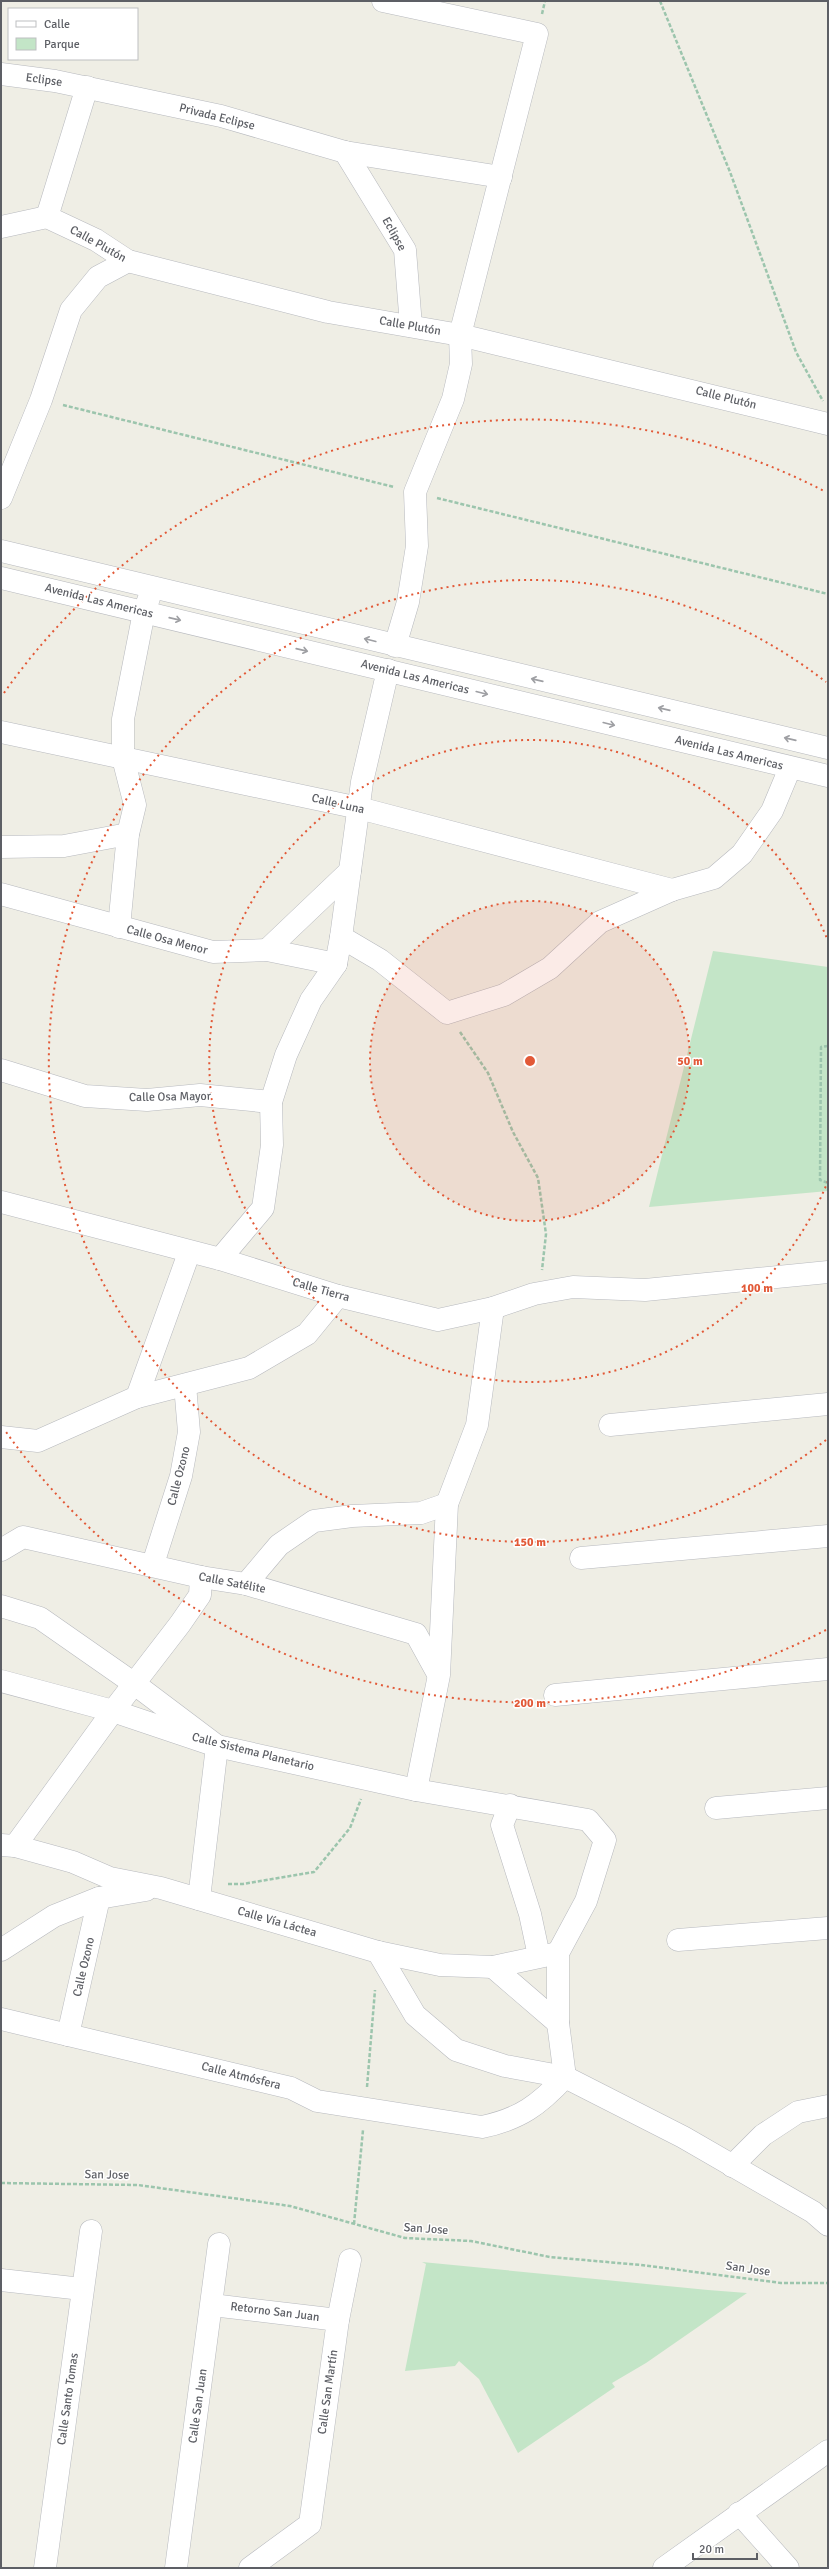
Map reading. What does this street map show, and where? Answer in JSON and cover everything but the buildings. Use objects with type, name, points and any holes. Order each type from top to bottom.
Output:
[{"type":"street","points":[[383,1],[536,34],[460,335],[461,364],[453,399],[415,492],[417,546],[408,602],[396,646]]},
{"type":"street","name":"Eclipse","points":[[1,74],[55,80],[87,87]]},
{"type":"street","points":[[1,228],[47,217],[87,87]]},
{"type":"street","name":"Privada Eclipse","points":[[87,87],[221,116],[345,152],[501,177]]},
{"type":"street","name":"Eclipse","points":[[345,152],[405,250],[411,326]]},
{"type":"street","name":"Calle Plutón","points":[[47,217],[96,240],[128,261],[328,312],[460,335],[826,414]]},
{"type":"street","points":[[1,498],[41,400],[71,310],[98,277],[128,261]]},
{"type":"street","name":"Avenida Las Americas","points":[[1,551],[828,748]]},
{"type":"street","name":"Avenida Las Americas","points":[[1,578],[828,776]]},
{"type":"street","points":[[119,927],[128,834],[135,805],[122,758],[123,719],[144,612],[152,587]]},
{"type":"street","points":[[220,1259],[263,1208],[272,1145],[270,1102],[286,1055],[311,1000],[336,964],[362,782],[388,670]]},
{"type":"street","name":"Calle Luna","points":[[1,732],[359,808],[672,890]]},
{"type":"street","points":[[341,937],[380,960],[447,1013],[504,995],[550,968],[600,922],[672,890],[714,878],[742,854],[772,811],[790,768]]},
{"type":"street","points":[[1,847],[64,846],[128,834]]},
{"type":"street","points":[[267,950],[350,871]]},
{"type":"street","name":"Calle Osa Menor","points":[[1,894],[213,952],[267,950],[336,964]]},
{"type":"street","name":"Calle Osa Mayor","points":[[1,1070],[85,1096],[147,1100],[200,1094],[270,1102]]},
{"type":"street","name":"Calle Tierra","points":[[1,1202],[189,1253],[220,1259],[338,1296],[438,1320],[493,1308],[534,1294],[573,1287],[645,1290],[828,1272]]},
{"type":"street","points":[[137,1397],[189,1253]]},
{"type":"street","points":[[1,1437],[38,1441],[137,1397],[249,1368],[307,1334],[338,1296]]},
{"type":"street","points":[[416,1790],[439,1675],[447,1504],[477,1425],[493,1308]]},
{"type":"street","name":"Calle Ozono","points":[[152,1564],[181,1476],[189,1432],[186,1385]]},
{"type":"street","points":[[610,1425],[828,1404]]},
{"type":"street","points":[[246,1584],[279,1545],[314,1521],[352,1516],[420,1512],[447,1504]]},
{"type":"street","points":[[581,1558],[828,1536]]},
{"type":"street","name":"Calle Satélite","points":[[1,1550],[23,1537],[152,1564],[201,1577],[246,1584],[416,1634],[439,1675]]},
{"type":"street","points":[[8,1846],[113,1711],[136,1684],[200,1595],[201,1577]]},
{"type":"street","points":[[1,1606],[40,1618],[136,1684],[217,1746],[200,1891]]},
{"type":"street","points":[[555,1695],[828,1669]]},
{"type":"street","name":"Calle Sistema Planetario","points":[[1,1681],[113,1711],[217,1746],[416,1790],[510,1805],[588,1820],[605,1840],[586,1901],[549,1955]]},
{"type":"street","points":[[716,1808],[828,1798]]},
{"type":"street","points":[[510,1805],[502,1825],[530,1914],[549,1955],[565,2077]]},
{"type":"street","name":"Calle Vía Láctea","points":[[8,1846],[73,1862],[110,1878],[161,1888],[200,1891],[378,1952],[440,1965],[493,1967],[549,1955]]},
{"type":"street","points":[[1,1950],[54,1916],[100,1898],[161,1888]]},
{"type":"street","name":"Calle Ozono","points":[[68,2035],[100,1898]]},
{"type":"street","points":[[678,1940],[828,1928]]},
{"type":"street","points":[[378,1952],[415,2015],[456,2050],[505,2066],[565,2077],[683,2137],[813,2212],[828,2225]]},
{"type":"street","points":[[493,1967],[558,2023]]},
{"type":"street","name":"Calle Atmósfera","points":[[1,2019],[291,2088],[317,2101],[482,2127],[505,2122],[542,2101],[565,2077]]},
{"type":"street","points":[[732,2166],[763,2135],[798,2112],[828,2106]]},
{"type":"street","name":"Calle Santo Tomas","points":[[45,2568],[91,2231]]},
{"type":"street","name":"Calle San Juan","points":[[176,2568],[219,2244]]},
{"type":"street","name":"Calle San Martín","points":[[250,2568],[310,2524],[338,2320],[350,2260]]},
{"type":"street","points":[[1,2280],[82,2290]]},
{"type":"street","name":"Retorno San Juan","points":[[212,2305],[338,2320]]},
{"type":"street","points":[[664,2568],[739,2513],[828,2451]]},
{"type":"street","points":[[739,2513],[788,2568]]},
{"type":"path","points":[[660,1],[730,172],[796,352],[826,414]]},
{"type":"path","points":[[447,1013],[488,1072],[513,1132],[538,1178],[546,1234],[539,1289],[534,1294]]},
{"type":"path","points":[[828,1046],[821,1047],[820,1180],[828,1183]]},
{"type":"path","points":[[200,1891],[314,1872],[350,1828],[369,1780]]},
{"type":"path","name":"San Jose","points":[[1,2182],[138,2185],[290,2206],[405,2238],[471,2241],[550,2258],[649,2266],[781,2283],[828,2283]]},
{"type":"green space","points":[[713,951],[828,967],[828,1191],[649,1207]]},
{"type":"green space","points":[[422,2262],[747,2293],[646,2363],[612,2383],[615,2387],[518,2453],[479,2379],[459,2361],[455,2366],[405,2371],[426,2264]]}]
